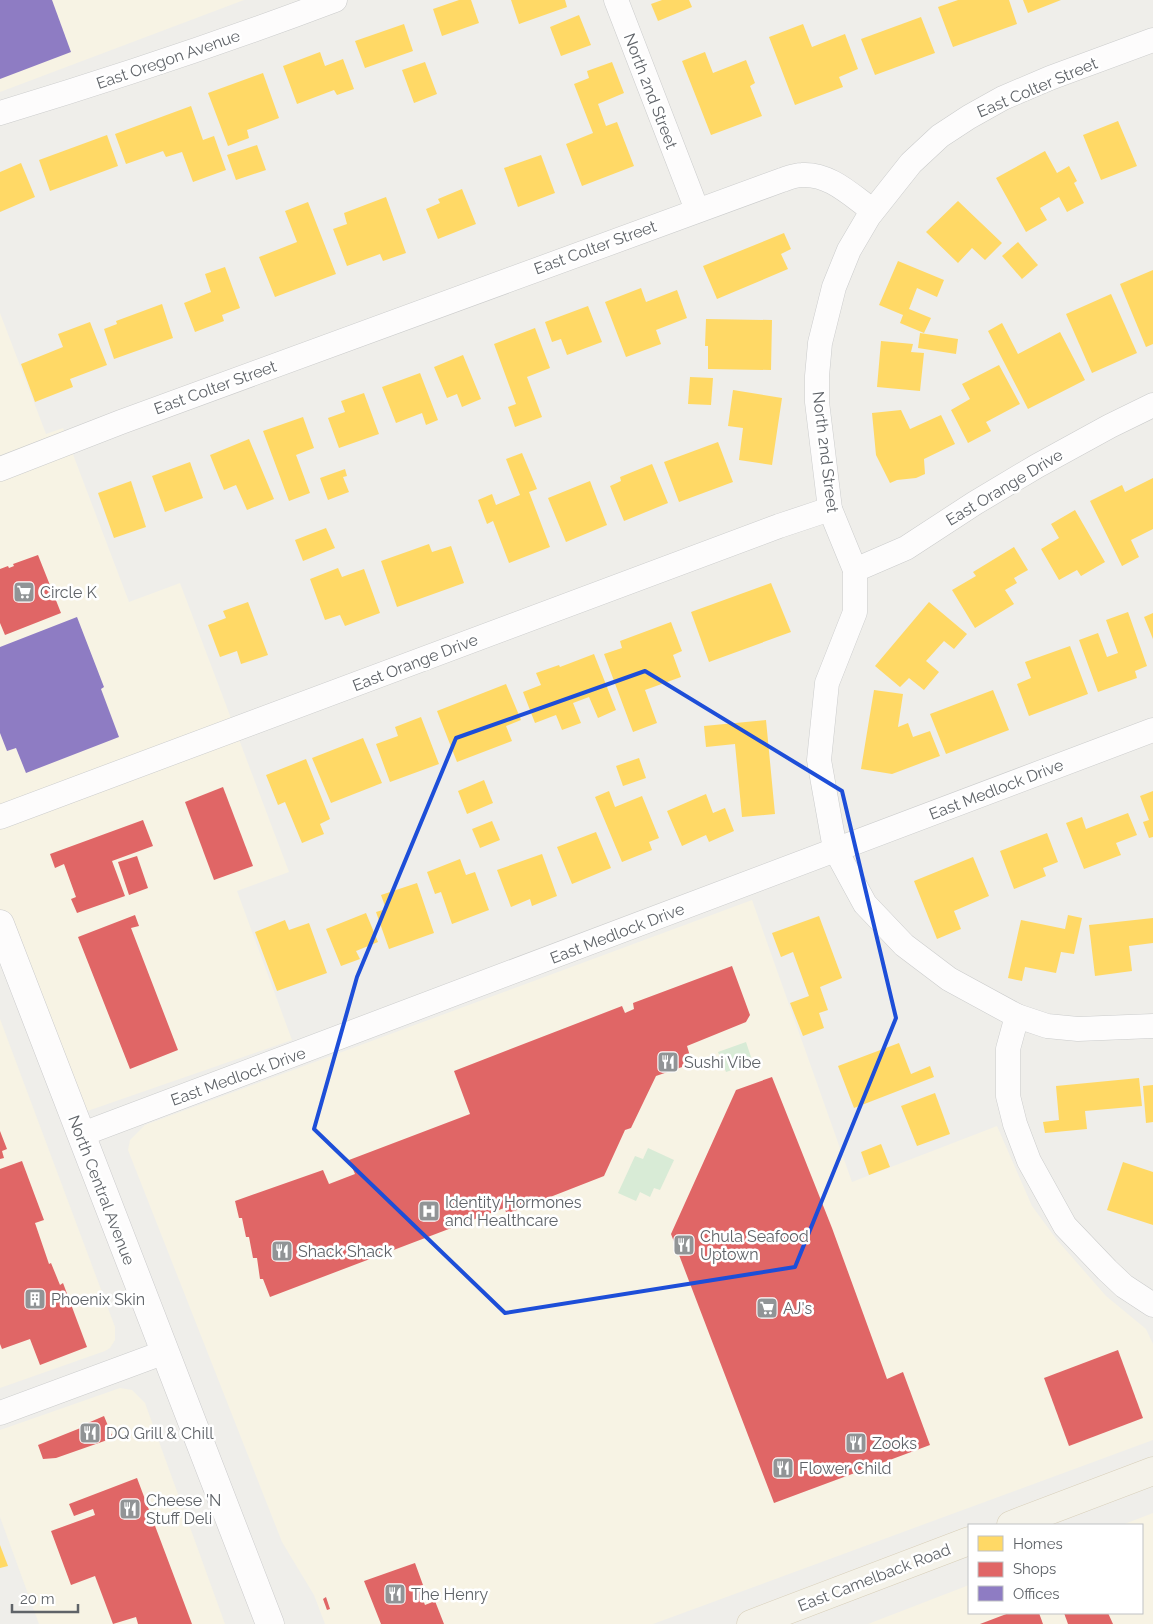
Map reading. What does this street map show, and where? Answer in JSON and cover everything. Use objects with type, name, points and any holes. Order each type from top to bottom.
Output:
[{"type":"main road","name":"North Central Avenue","points":[[1,932],[270,1624]]},
{"type":"main road","points":[[1014,1524],[1153,1472]]},
{"type":"main road","name":"East Camelback Road","points":[[751,1624],[968,1541]]},
{"type":"street","name":"East Oregon Avenue","points":[[0,113],[113,78],[258,29],[334,0]]},
{"type":"street","name":"North 2nd Street","points":[[616,0],[696,210]]},
{"type":"street","name":"East Colter Street","points":[[0,469],[121,422],[696,210],[800,174],[814,175],[830,180],[872,210],[911,163],[940,136],[969,116],[1003,98],[1050,78],[1153,40]]},
{"type":"street","name":"North 2nd Street","points":[[872,210],[849,250],[834,287],[820,343],[817,376],[817,402],[830,509],[855,570],[855,612],[827,683],[819,760],[835,849],[866,904],[904,945],[949,980],[1017,1016],[1047,1026],[1078,1029],[1153,1026]]},
{"type":"street","name":"East Orange Drive","points":[[855,570],[906,548],[975,502],[1037,466],[1153,405]]},
{"type":"street","name":"East Orange Drive","points":[[0,817],[779,526],[830,509]]},
{"type":"street","name":"East Medlock Drive","points":[[80,1135],[1153,730]]},
{"type":"street","points":[[1017,1016],[1008,1049],[1008,1096],[1015,1124],[1029,1162],[1065,1226],[1124,1286],[1153,1305]]},
{"type":"street","points":[[0,1413],[164,1352]]},
{"type":"highlighted area","points":[[645,671],[842,791],[896,1018],[795,1267],[505,1313],[314,1129],[357,977],[456,738]]},
{"type":"shaded area","points":[[0,0],[244,0],[0,92]]},
{"type":"shaded area","points":[[0,313],[46,434],[63,428],[129,602],[180,583],[289,872],[237,891],[292,1040],[73,1116],[0,924]]},
{"type":"shaded area","points":[[752,900],[852,1182],[997,1126],[1032,1206],[1057,1240],[1106,1296],[1146,1329],[1153,1344],[1153,1440],[653,1624],[325,1624],[314,1595],[282,1542],[128,1150],[130,1140],[145,1125]]},
{"type":"shaded area","points":[[0,1019],[115,1327],[115,1340],[110,1348],[105,1351],[0,1388]]},
{"type":"shaded area","points":[[120,1388],[132,1390],[145,1403],[225,1624],[39,1624],[0,1517],[0,1430]]},
{"type":"shaded area","points":[[1153,1513],[1153,1624],[868,1624],[968,1585],[968,1614],[1143,1614],[1143,1524],[1125,1524]]},
{"type":"green space","points":[[746,1042],[753,1063],[726,1072],[718,1052]]},
{"type":"green space","points":[[648,1148],[674,1160],[660,1190],[654,1188],[650,1197],[640,1192],[636,1201],[618,1193],[635,1156],[643,1159]]},
{"type":"building: Homes","points":[[459,0],[471,0],[479,23],[442,36],[433,9]]},
{"type":"building: Homes","points":[[511,0],[565,0],[567,7],[519,24]]},
{"type":"building: Homes","points":[[662,0],[689,0],[692,7],[658,21],[651,4]]},
{"type":"building: Homes","points":[[958,0],[1009,0],[1017,24],[953,47],[938,7]]},
{"type":"building: Homes","points":[[1023,0],[1061,0],[1028,13]]},
{"type":"building: Homes","points":[[579,15],[591,45],[561,56],[550,27]]},
{"type":"building: Homes","points":[[921,17],[935,53],[875,75],[861,39]]},
{"type":"building: Homes","points":[[404,24],[413,51],[365,68],[355,41]]},
{"type":"building: Homes","points":[[803,24],[812,47],[845,34],[858,69],[839,77],[843,87],[795,105],[769,37]]},
{"type":"building: Homes","points":[[320,52],[325,66],[343,59],[354,89],[337,95],[334,90],[297,104],[283,66]]},
{"type":"building: Homes","points":[[705,52],[713,73],[746,60],[755,83],[750,86],[762,116],[711,135],[682,61]]},
{"type":"building: Homes","points":[[425,62],[437,94],[414,103],[402,70]]},
{"type":"building: Homes","points":[[612,62],[624,93],[598,104],[606,126],[617,122],[634,166],[582,186],[566,144],[593,133],[574,84],[589,78],[587,71]]},
{"type":"building: Homes","points":[[263,73],[279,118],[247,130],[249,138],[228,146],[208,93]]},
{"type":"building: Homes","points":[[191,106],[203,140],[214,136],[226,170],[193,182],[182,152],[166,157],[163,151],[126,164],[115,134]]},
{"type":"building: Homes","points":[[1118,121],[1137,166],[1101,180],[1083,135]]},
{"type":"building: Homes","points":[[107,135],[118,166],[50,191],[39,160]]},
{"type":"building: Homes","points":[[257,145],[266,170],[236,180],[227,155]]},
{"type":"building: Homes","points":[[1045,151],[1057,173],[1069,166],[1077,181],[1074,183],[1084,203],[1067,212],[1059,197],[1040,208],[1047,220],[1026,232],[996,178]]},
{"type":"building: Homes","points":[[541,155],[555,193],[518,207],[504,168]]},
{"type":"building: Homes","points":[[21,163],[35,197],[0,212],[0,172]]},
{"type":"building: Homes","points":[[462,189],[476,224],[438,239],[426,209],[440,203],[438,199]]},
{"type":"building: Homes","points":[[386,197],[406,253],[383,261],[380,254],[347,266],[333,229],[347,224],[344,213]]},
{"type":"building: Homes","points":[[958,201],[1002,243],[985,260],[972,248],[958,263],[926,232]]},
{"type":"building: Homes","points":[[308,202],[336,274],[275,297],[259,257],[297,242],[285,211]]},
{"type":"building: Homes","points":[[784,233],[791,249],[781,254],[788,269],[717,299],[703,266]]},
{"type":"building: Homes","points":[[1018,242],[1038,265],[1022,279],[1002,256]]},
{"type":"building: Homes","points":[[898,261],[944,280],[937,297],[917,288],[909,309],[931,318],[924,333],[900,323],[903,315],[879,305]]},
{"type":"building: Homes","points":[[225,267],[240,308],[222,315],[224,321],[195,332],[184,303],[211,292],[205,274]]},
{"type":"building: Homes","points":[[1153,270],[1153,344],[1146,347],[1120,284]]},
{"type":"building: Homes","points":[[641,288],[646,302],[677,290],[687,318],[656,330],[661,344],[626,357],[605,302]]},
{"type":"building: Homes","points":[[1111,294],[1137,353],[1092,373],[1066,314]]},
{"type":"building: Homes","points":[[162,304],[173,338],[114,359],[104,329],[117,324],[116,321]]},
{"type":"building: Homes","points":[[588,306],[602,342],[567,355],[561,339],[552,342],[545,322]]},
{"type":"building: Homes","points":[[706,319],[772,320],[771,370],[708,369],[708,346],[705,346]]},
{"type":"building: Homes","points":[[90,322],[107,365],[70,379],[73,387],[35,402],[21,364],[63,347],[58,334]]},
{"type":"building: Homes","points":[[1002,323],[1018,354],[1060,332],[1085,380],[1028,409],[988,331]]},
{"type":"building: Homes","points":[[535,328],[550,368],[527,377],[542,417],[515,427],[508,407],[516,404],[494,344]]},
{"type":"building: Homes","points":[[920,333],[958,339],[956,354],[918,348]]},
{"type":"building: Homes","points":[[881,341],[913,344],[911,352],[924,353],[920,391],[877,387]]},
{"type":"building: Homes","points":[[463,355],[481,399],[462,407],[457,394],[447,398],[434,367]]},
{"type":"building: Homes","points":[[999,365],[1020,404],[986,422],[991,431],[968,443],[951,410],[970,399],[962,384]]},
{"type":"building: Homes","points":[[420,373],[438,420],[426,425],[422,413],[396,423],[382,387]]},
{"type":"building: Homes","points":[[690,377],[713,378],[711,405],[688,404]]},
{"type":"building: Homes","points":[[733,390],[782,398],[772,465],[739,460],[743,428],[728,426]]},
{"type":"building: Homes","points":[[364,393],[379,434],[339,448],[328,418],[345,412],[341,401]]},
{"type":"building: Homes","points":[[901,410],[910,429],[941,415],[955,444],[924,459],[925,474],[916,478],[897,480],[890,483],[876,455],[872,413]]},
{"type":"building: Homes","points":[[303,417],[314,448],[296,455],[310,493],[289,501],[263,431]]},
{"type":"building: Homes","points":[[249,439],[274,499],[247,510],[236,485],[224,490],[210,455]]},
{"type":"building: Homes","points":[[718,442],[733,482],[679,502],[664,462]]},
{"type":"building: Homes","points":[[522,453],[537,489],[529,492],[550,547],[509,563],[493,521],[487,524],[478,500],[492,494],[496,505],[520,495],[506,459]]},
{"type":"building: Homes","points":[[190,462],[203,498],[165,512],[152,476]]},
{"type":"building: Homes","points":[[652,464],[668,503],[624,521],[610,486],[621,481],[620,477]]},
{"type":"building: Homes","points":[[345,469],[347,476],[343,477],[349,492],[328,500],[320,478]]},
{"type":"building: Homes","points":[[1153,478],[1153,529],[1131,540],[1139,557],[1122,566],[1090,501],[1122,485],[1125,492]]},
{"type":"building: Homes","points":[[131,481],[146,527],[114,538],[98,493]]},
{"type":"building: Homes","points":[[590,481],[607,525],[566,542],[548,498]]},
{"type":"building: Homes","points":[[1075,510],[1105,562],[1081,576],[1077,570],[1059,580],[1041,549],[1059,538],[1051,524]]},
{"type":"building: Homes","points":[[326,528],[335,548],[303,561],[295,540]]},
{"type":"building: Homes","points":[[429,544],[432,552],[451,546],[464,583],[397,607],[381,561]]},
{"type":"building: Homes","points":[[1014,547],[1028,570],[1014,578],[1017,583],[1005,590],[1014,604],[975,628],[952,590],[976,576],[973,572]]},
{"type":"building: Homes","points":[[338,568],[342,577],[364,569],[380,613],[345,626],[340,615],[325,620],[310,579]]},
{"type":"building: Homes","points":[[771,583],[791,632],[709,662],[691,612]]},
{"type":"building: Homes","points":[[248,602],[268,655],[241,664],[237,651],[220,657],[208,625],[226,618],[223,611]]},
{"type":"building: Homes","points":[[929,602],[967,634],[954,649],[944,641],[926,661],[939,672],[924,690],[909,678],[900,687],[875,666]]},
{"type":"building: Homes","points":[[1128,612],[1147,666],[1135,671],[1137,678],[1098,692],[1079,640],[1098,633],[1107,657],[1118,653],[1106,620]]},
{"type":"building: Homes","points":[[1153,613],[1153,639],[1144,617]]},
{"type":"building: Homes","points":[[671,622],[682,651],[673,655],[681,677],[645,690],[657,723],[633,732],[604,654],[622,648],[620,641]]},
{"type":"building: Homes","points":[[1070,646],[1088,694],[1029,716],[1017,684],[1031,678],[1025,662]]},
{"type":"building: Homes","points":[[594,654],[616,710],[598,718],[589,697],[573,703],[581,723],[562,730],[556,715],[535,723],[523,692],[541,685],[536,673],[559,665],[560,667]]},
{"type":"building: Homes","points":[[506,684],[521,720],[506,726],[512,741],[457,762],[437,711]]},
{"type":"building: Homes","points":[[874,690],[903,694],[898,727],[908,723],[913,737],[930,731],[940,756],[892,774],[861,769]]},
{"type":"building: Homes","points":[[993,690],[1009,730],[946,754],[930,714]]},
{"type":"building: Homes","points":[[421,717],[439,764],[390,782],[376,744],[398,736],[395,727]]},
{"type":"building: Homes","points":[[766,720],[775,814],[742,817],[735,744],[706,747],[704,726]]},
{"type":"building: Homes","points":[[363,738],[382,783],[331,803],[312,758]]},
{"type":"building: Homes","points":[[639,758],[646,778],[623,786],[616,766]]},
{"type":"building: Homes","points":[[306,759],[330,819],[320,824],[324,834],[302,843],[285,802],[278,805],[266,775]]},
{"type":"building: Homes","points":[[484,780],[493,803],[467,814],[458,791]]},
{"type":"building: Homes","points":[[609,791],[615,807],[642,796],[659,838],[649,842],[652,850],[622,862],[595,797]]},
{"type":"building: Homes","points":[[1153,791],[1153,837],[1149,838],[1143,822],[1149,820],[1140,796]]},
{"type":"building: Homes","points":[[706,794],[713,813],[725,808],[734,831],[709,842],[706,835],[682,846],[667,811]]},
{"type":"building: Homes","points":[[1128,813],[1137,835],[1116,843],[1121,855],[1084,869],[1066,823],[1082,817],[1086,829]]},
{"type":"building: Homes","points":[[492,821],[500,840],[480,848],[472,829]]},
{"type":"building: Homes","points":[[596,832],[611,868],[572,884],[557,847]]},
{"type":"building: Homes","points":[[1047,833],[1058,862],[1043,868],[1046,876],[1014,889],[1000,851]]},
{"type":"building: Homes","points":[[542,854],[557,896],[532,906],[530,899],[511,907],[497,870]]},
{"type":"building: Homes","points":[[973,857],[989,896],[954,911],[961,929],[937,939],[914,881]]},
{"type":"building: Homes","points":[[460,859],[466,875],[475,872],[489,910],[452,924],[441,892],[435,894],[427,872]]},
{"type":"building: Homes","points":[[417,883],[434,933],[389,949],[376,912],[386,909],[381,895]]},
{"type":"building: Homes","points":[[366,913],[378,942],[356,951],[360,959],[341,966],[326,929]]},
{"type":"building: Homes","points":[[1068,915],[1082,918],[1074,954],[1061,952],[1056,973],[1025,967],[1022,981],[1008,978],[1021,920],[1065,929]]},
{"type":"building: Homes","points":[[819,916],[842,978],[820,987],[828,1010],[819,1013],[824,1028],[803,1036],[790,1003],[809,996],[793,952],[781,957],[772,933]]},
{"type":"building: Homes","points":[[1153,918],[1153,943],[1129,946],[1132,971],[1095,976],[1089,925]]},
{"type":"building: Homes","points":[[285,920],[289,930],[309,923],[327,973],[277,991],[255,932]]},
{"type":"building: Homes","points":[[899,1043],[911,1074],[930,1066],[934,1077],[854,1108],[838,1066]]},
{"type":"building: Homes","points":[[1139,1078],[1142,1106],[1085,1111],[1087,1129],[1045,1133],[1043,1122],[1059,1120],[1056,1086]]},
{"type":"building: Homes","points":[[1153,1085],[1153,1122],[1146,1123],[1143,1086]]},
{"type":"building: Homes","points":[[935,1093],[950,1134],[917,1146],[901,1106]]},
{"type":"building: Homes","points":[[881,1144],[890,1167],[869,1175],[861,1152]]},
{"type":"building: Homes","points":[[1123,1162],[1153,1172],[1153,1225],[1107,1210]]},
{"type":"building: Homes","points":[[0,1545],[8,1566],[0,1568]]},
{"type":"building: Shops","points":[[38,555],[61,613],[5,635],[0,623],[0,569],[8,566],[9,568],[14,566],[13,564]]},
{"type":"building: Shops","points":[[223,787],[253,866],[214,880],[185,802]]},
{"type":"building: Shops","points":[[143,820],[153,846],[112,861],[125,896],[77,913],[71,899],[76,897],[64,864],[55,868],[50,854]]},
{"type":"building: Shops","points":[[137,856],[148,888],[129,895],[118,862]]},
{"type":"building: Shops","points":[[135,915],[139,926],[131,928],[178,1050],[130,1069],[78,937]]},
{"type":"building: Shops","points":[[732,966],[750,1015],[746,1022],[687,1046],[690,1056],[685,1066],[656,1076],[631,1128],[625,1130],[604,1176],[507,1214],[504,1208],[270,1297],[263,1279],[260,1279],[257,1258],[253,1258],[249,1237],[246,1237],[242,1218],[239,1218],[235,1201],[323,1170],[329,1184],[355,1174],[349,1160],[470,1114],[454,1071],[622,1006],[625,1013],[634,1009],[633,1003]]},
{"type":"building: Shops","points":[[772,1077],[832,1228],[887,1379],[903,1372],[930,1445],[774,1503],[671,1234],[736,1090]]},
{"type":"building: Shops","points":[[0,1131],[7,1149],[2,1151],[4,1158],[0,1159]]},
{"type":"building: Shops","points":[[22,1161],[44,1220],[35,1223],[49,1264],[51,1263],[60,1285],[63,1283],[87,1347],[40,1365],[30,1339],[2,1349],[0,1344],[0,1169]]},
{"type":"building: Shops","points":[[1118,1350],[1143,1418],[1069,1446],[1044,1378]]},
{"type":"building: Shops","name":"DQ Grill & Chill","points":[[104,1416],[113,1438],[56,1458],[43,1459],[38,1445],[83,1427],[83,1425]]},
{"type":"building: Shops","points":[[137,1478],[192,1624],[138,1624],[136,1617],[113,1624],[95,1576],[71,1585],[51,1531],[95,1515],[93,1509],[74,1516],[69,1504]]},
{"type":"building: Shops","name":"The Henry","points":[[415,1563],[423,1585],[418,1587],[425,1605],[435,1601],[444,1624],[381,1624],[364,1581]]},
{"type":"building: Shops","points":[[326,1597],[330,1609],[327,1610],[323,1599]]},
{"type":"building: Shops","points":[[1006,1614],[1039,1614],[1043,1624],[980,1624]]},
{"type":"building: Shops","points":[[1064,1614],[1108,1614],[1113,1624],[1068,1624]]},
{"type":"building: Offices","points":[[0,0],[52,0],[71,52],[0,79]]},
{"type":"building: Offices","points":[[77,617],[104,687],[101,689],[119,737],[26,773],[16,748],[7,751],[0,733],[0,647]]},
{"type":"place","name":"Circle K","points":[[24,592]]},
{"type":"place","name":"Sushi Vibe","points":[[668,1062]]},
{"type":"place","name":"Identity Hormones and Healthcare","points":[[429,1211]]},
{"type":"place","name":"Chula Seafood Uptown","points":[[684,1245]]},
{"type":"place","name":"Shack Shack","points":[[282,1251]]},
{"type":"place","name":"Phoenix Skin","points":[[35,1299]]},
{"type":"place","name":"AJ's","points":[[767,1308]]},
{"type":"place","name":"DQ Grill & Chill","points":[[90,1433]]},
{"type":"place","name":"Zooks","points":[[856,1443]]},
{"type":"place","name":"Flower Child","points":[[783,1468]]},
{"type":"place","name":"Cheese 'N Stuff Deli","points":[[130,1509]]},
{"type":"place","name":"The Henry","points":[[395,1594]]}]
